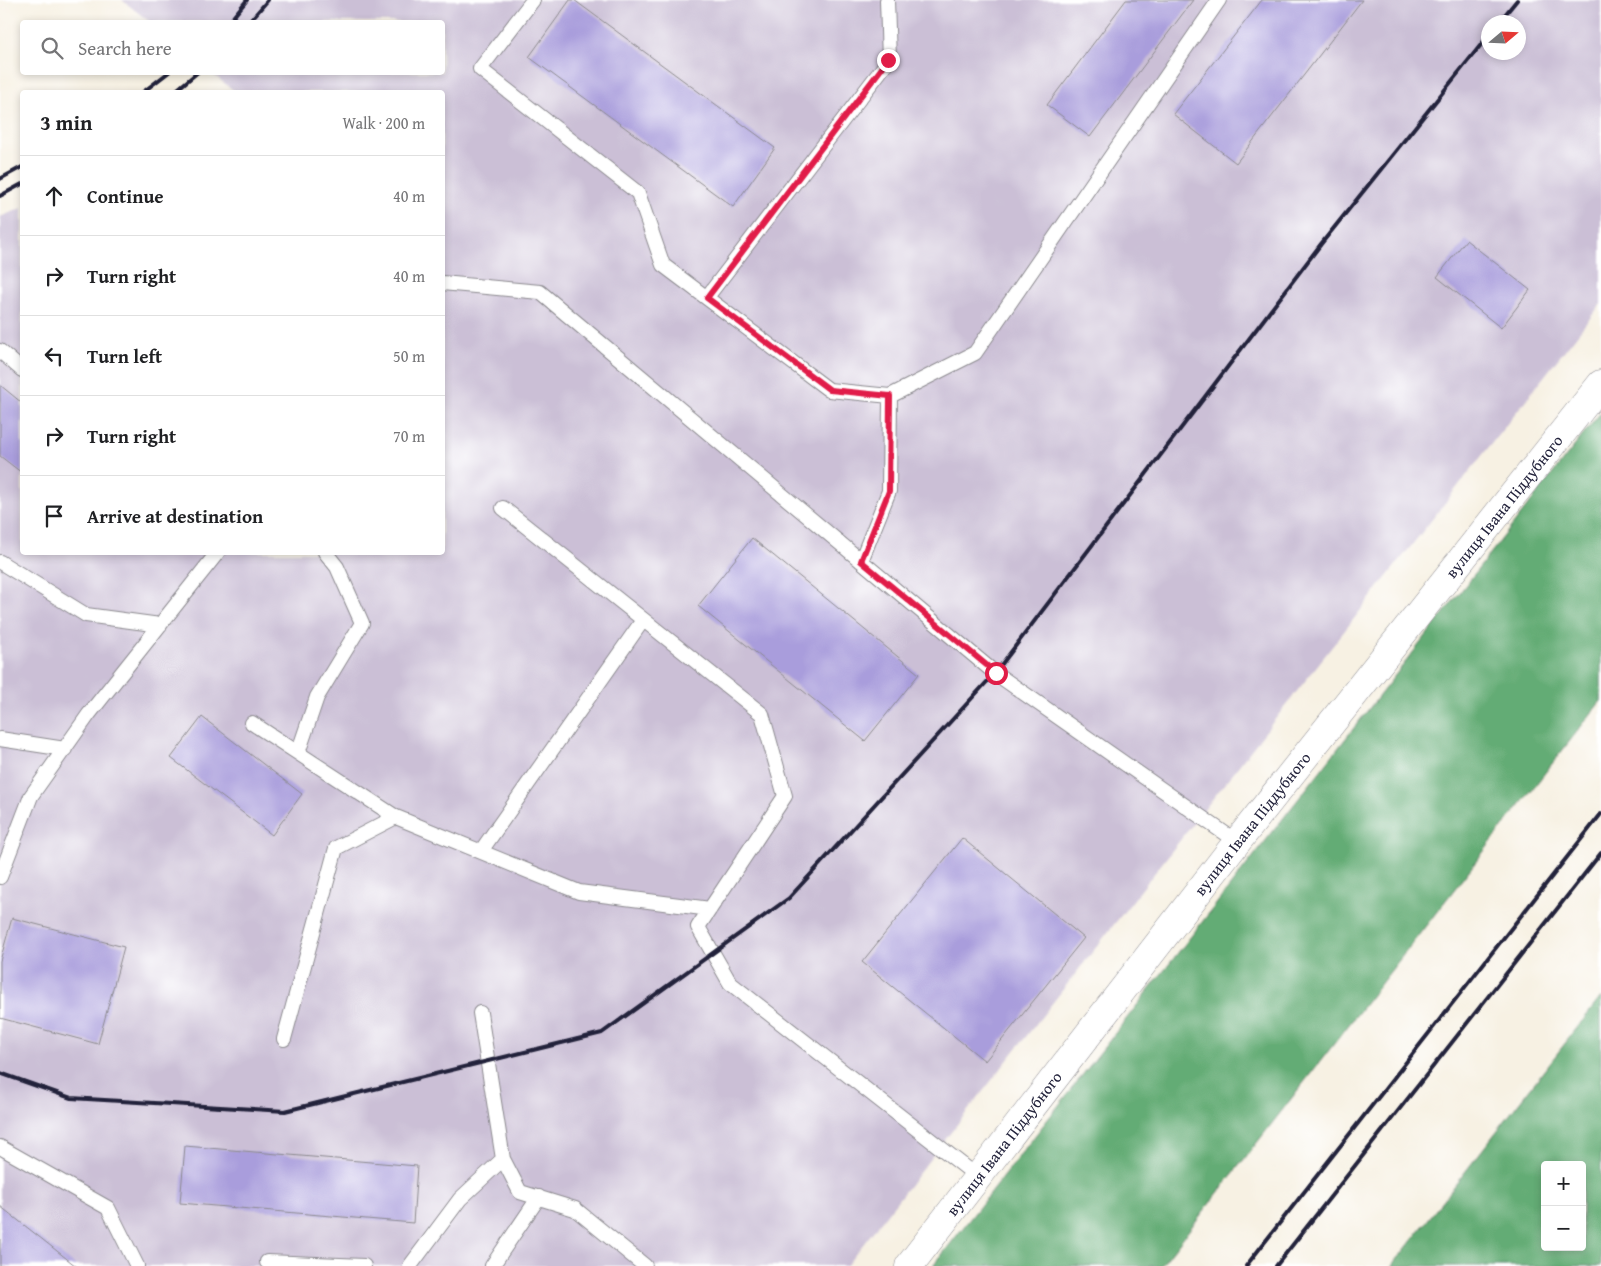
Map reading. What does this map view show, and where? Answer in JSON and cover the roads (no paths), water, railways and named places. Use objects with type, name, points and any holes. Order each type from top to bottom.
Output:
[{"type":"street","name":"вулиця Івана Піддубного","points":[[909,1266],[1237,842],[1601,384]]},
{"type":"lane","points":[[533,0],[480,69],[638,193],[663,265],[830,390],[890,396],[975,354],[1218,0]]},
{"type":"lane","points":[[707,298],[888,60],[887,0]]},
{"type":"lane","points":[[445,283],[540,292],[996,673],[1237,842]]},
{"type":"lane","points":[[0,351],[20,368]]},
{"type":"lane","points":[[861,561],[889,491],[890,396]]},
{"type":"lane","points":[[503,508],[762,714],[785,796],[698,927],[730,983],[978,1177]]},
{"type":"lane","points":[[0,878],[31,796],[64,748],[216,555]]},
{"type":"lane","points":[[298,753],[317,697],[362,624],[337,567],[328,555]]},
{"type":"lane","points":[[0,562],[86,615],[160,625]]},
{"type":"lane","points":[[481,851],[644,620]]},
{"type":"lane","points":[[252,723],[396,817],[579,892],[710,909]]},
{"type":"lane","points":[[0,739],[64,748]]},
{"type":"lane","points":[[284,1039],[336,848],[396,817]]},
{"type":"lane","points":[[480,1013],[503,1159],[520,1192],[575,1209],[645,1266]]},
{"type":"lane","points":[[0,1147],[108,1208],[137,1266]]},
{"type":"lane","points":[[410,1266],[460,1199],[503,1159]]},
{"type":"lane","points":[[492,1266],[539,1198]]},
{"type":"lane","points":[[267,1262],[364,1266]]},
{"type":"railway","points":[[231,20],[247,0]]},
{"type":"railway","points":[[251,20],[268,0]]},
{"type":"railway","points":[[1505,15],[1517,0]]},
{"type":"railway","points":[[0,1073],[71,1098],[285,1111],[602,1033],[789,898],[995,673],[1321,244],[1481,45]]},
{"type":"railway","points":[[146,90],[165,75]]},
{"type":"railway","points":[[176,90],[194,75]]},
{"type":"railway","points":[[0,179],[20,168]]},
{"type":"railway","points":[[0,196],[20,185]]},
{"type":"railway","points":[[1246,1266],[1601,814]]},
{"type":"railway","points":[[1276,1266],[1601,853]]}]
